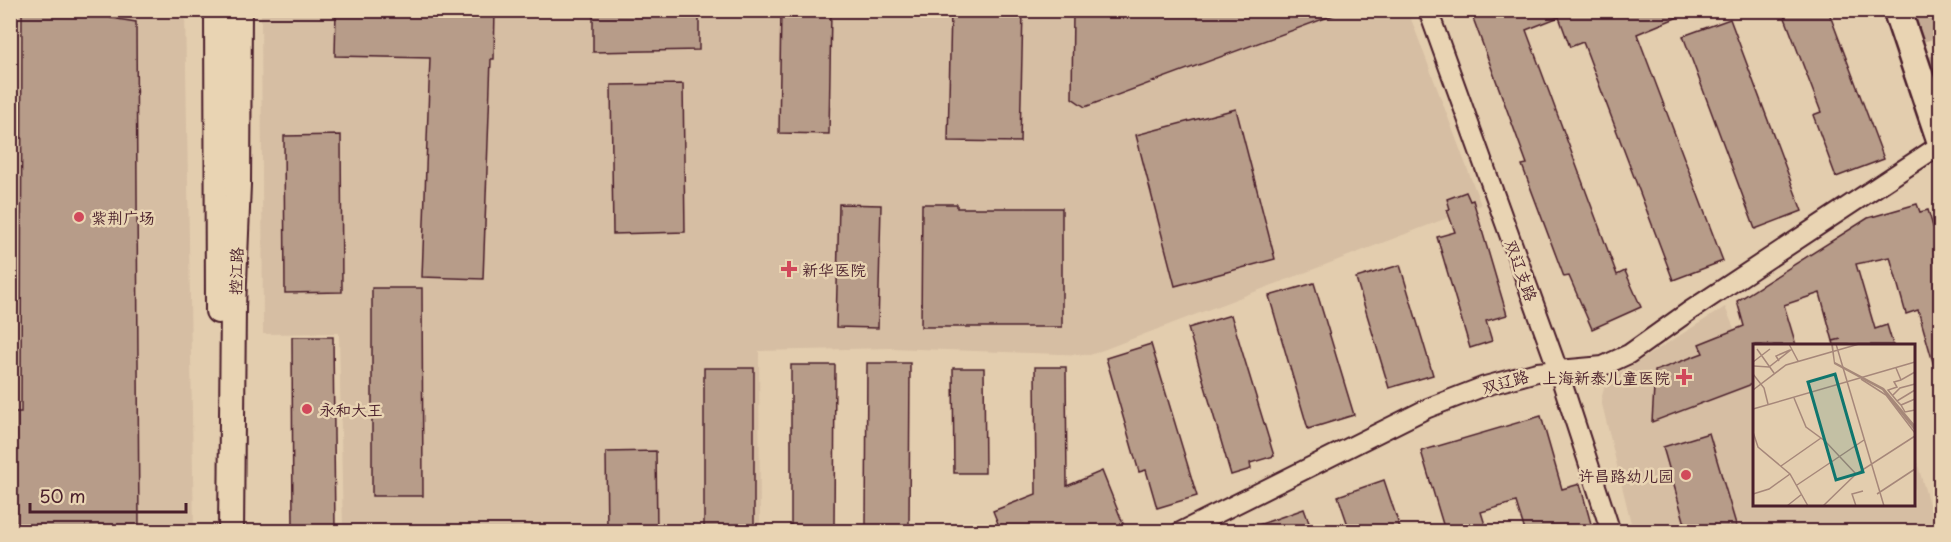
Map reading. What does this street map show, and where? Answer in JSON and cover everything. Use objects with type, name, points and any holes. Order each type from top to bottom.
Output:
[{"type":"main road","name":"控江路","points":[[217,10],[219,531]]},
{"type":"main road","name":"控江路","points":[[231,531],[239,10]]},
{"type":"main road","points":[[1897,10],[1941,138]]},
{"type":"street","name":"双辽支路","points":[[1428,10],[1558,370],[1611,531]]},
{"type":"street","name":"双辽路","points":[[1180,531],[1428,408],[1485,386],[1537,372],[1603,366],[1629,354],[1688,312],[1941,145]]},
{"type":"shaded area","name":"紫荆广场","points":[[10,11],[185,11],[194,531],[11,531]]},
{"type":"shaded area","name":"新华医院","points":[[261,11],[1408,11],[1481,205],[1090,355],[890,348],[759,351],[760,531],[343,531],[339,333],[263,334]]},
{"type":"shaded area","points":[[1725,307],[1753,373],[1753,506],[1915,506],[1915,455],[1935,526],[1920,532],[1633,531],[1601,400],[1604,388],[1612,378]]},
{"type":"building","name":"紫荆广场","points":[[22,10],[97,10],[111,18],[136,22],[139,531],[10,531],[10,412],[21,412]]},
{"type":"building","points":[[336,10],[495,10],[494,59],[491,59],[483,279],[422,277],[430,58],[335,56]]},
{"type":"building","points":[[593,10],[699,10],[699,50],[593,52]]},
{"type":"building","points":[[781,10],[831,10],[829,134],[779,133]]},
{"type":"building","points":[[951,10],[1023,10],[1020,142],[948,141]]},
{"type":"building","points":[[1073,10],[1342,10],[1342,12],[1085,107],[1072,98]]},
{"type":"building","points":[[1470,10],[1695,10],[1637,34],[1723,261],[1673,280],[1583,42],[1570,47],[1559,17],[1526,30],[1617,275],[1625,271],[1641,307],[1592,329],[1569,276],[1564,277],[1522,165],[1527,164]]},
{"type":"building","points":[[1782,10],[1828,10],[1884,159],[1836,177],[1813,115],[1821,112]]},
{"type":"building","points":[[1730,19],[1802,211],[1755,229],[1683,36]]},
{"type":"building","points":[[683,84],[685,232],[613,234],[611,85]]},
{"type":"building","points":[[1236,109],[1275,259],[1175,286],[1136,135]]},
{"type":"building","points":[[341,135],[342,292],[285,293],[284,136]]},
{"type":"building","points":[[1466,192],[1470,201],[1473,200],[1507,315],[1486,321],[1492,341],[1470,348],[1437,237],[1455,232],[1447,210],[1450,209],[1447,199]]},
{"type":"building","points":[[839,204],[881,205],[878,328],[836,327]]},
{"type":"building","points":[[922,204],[957,204],[957,208],[1062,208],[1062,327],[921,327]]},
{"type":"building","points":[[1917,204],[1920,212],[1928,210],[1941,253],[1941,372],[1936,373],[1918,310],[1906,314],[1890,257],[1856,264],[1875,329],[1887,325],[1893,344],[1834,344],[1820,293],[1784,305],[1796,344],[1753,344],[1753,384],[1652,422],[1655,371],[1703,353],[1699,344],[1744,326],[1737,301],[1868,218]]},
{"type":"building","points":[[1400,265],[1433,375],[1389,388],[1356,278]]},
{"type":"building","points":[[1314,283],[1354,415],[1308,429],[1269,296]]},
{"type":"building","points":[[372,288],[422,288],[423,496],[372,496]]},
{"type":"building","points":[[1231,315],[1274,456],[1250,463],[1251,469],[1231,475],[1188,328]]},
{"type":"building","points":[[292,337],[333,337],[335,531],[293,531]]},
{"type":"building","points":[[1151,344],[1197,496],[1157,508],[1146,470],[1139,472],[1106,358]]},
{"type":"building","points":[[867,363],[910,363],[909,526],[866,526]]},
{"type":"building","points":[[791,365],[835,365],[834,528],[791,528]]},
{"type":"building","points":[[1035,367],[1066,367],[1067,486],[1102,471],[1126,531],[1001,531],[993,511],[1036,494]]},
{"type":"building","points":[[704,368],[754,368],[754,531],[704,531]]},
{"type":"building","points":[[953,368],[984,368],[985,473],[954,473]]},
{"type":"building","points":[[1541,416],[1562,489],[1580,484],[1593,531],[1525,531],[1516,502],[1481,512],[1487,531],[1445,531],[1421,451]]},
{"type":"building","points":[[1709,433],[1738,531],[1687,531],[1663,447]]},
{"type":"building","points":[[656,451],[657,531],[607,531],[606,452]]},
{"type":"building","points":[[1384,480],[1401,531],[1350,531],[1338,496]]},
{"type":"building","points":[[1304,509],[1312,531],[1248,531],[1247,529]]},
{"type":"tunnel","points":[[1918,10],[1940,86]]},
{"type":"place","name":"紫荆广场","points":[[79,217]]},
{"type":"place","name":"新华医院","points":[[789,269]]},
{"type":"place","name":"上海新泰儿童医院","points":[[1684,377]]},
{"type":"place","name":"永和大王","points":[[307,409]]},
{"type":"place","name":"许昌路幼儿园","points":[[1686,475]]}]
